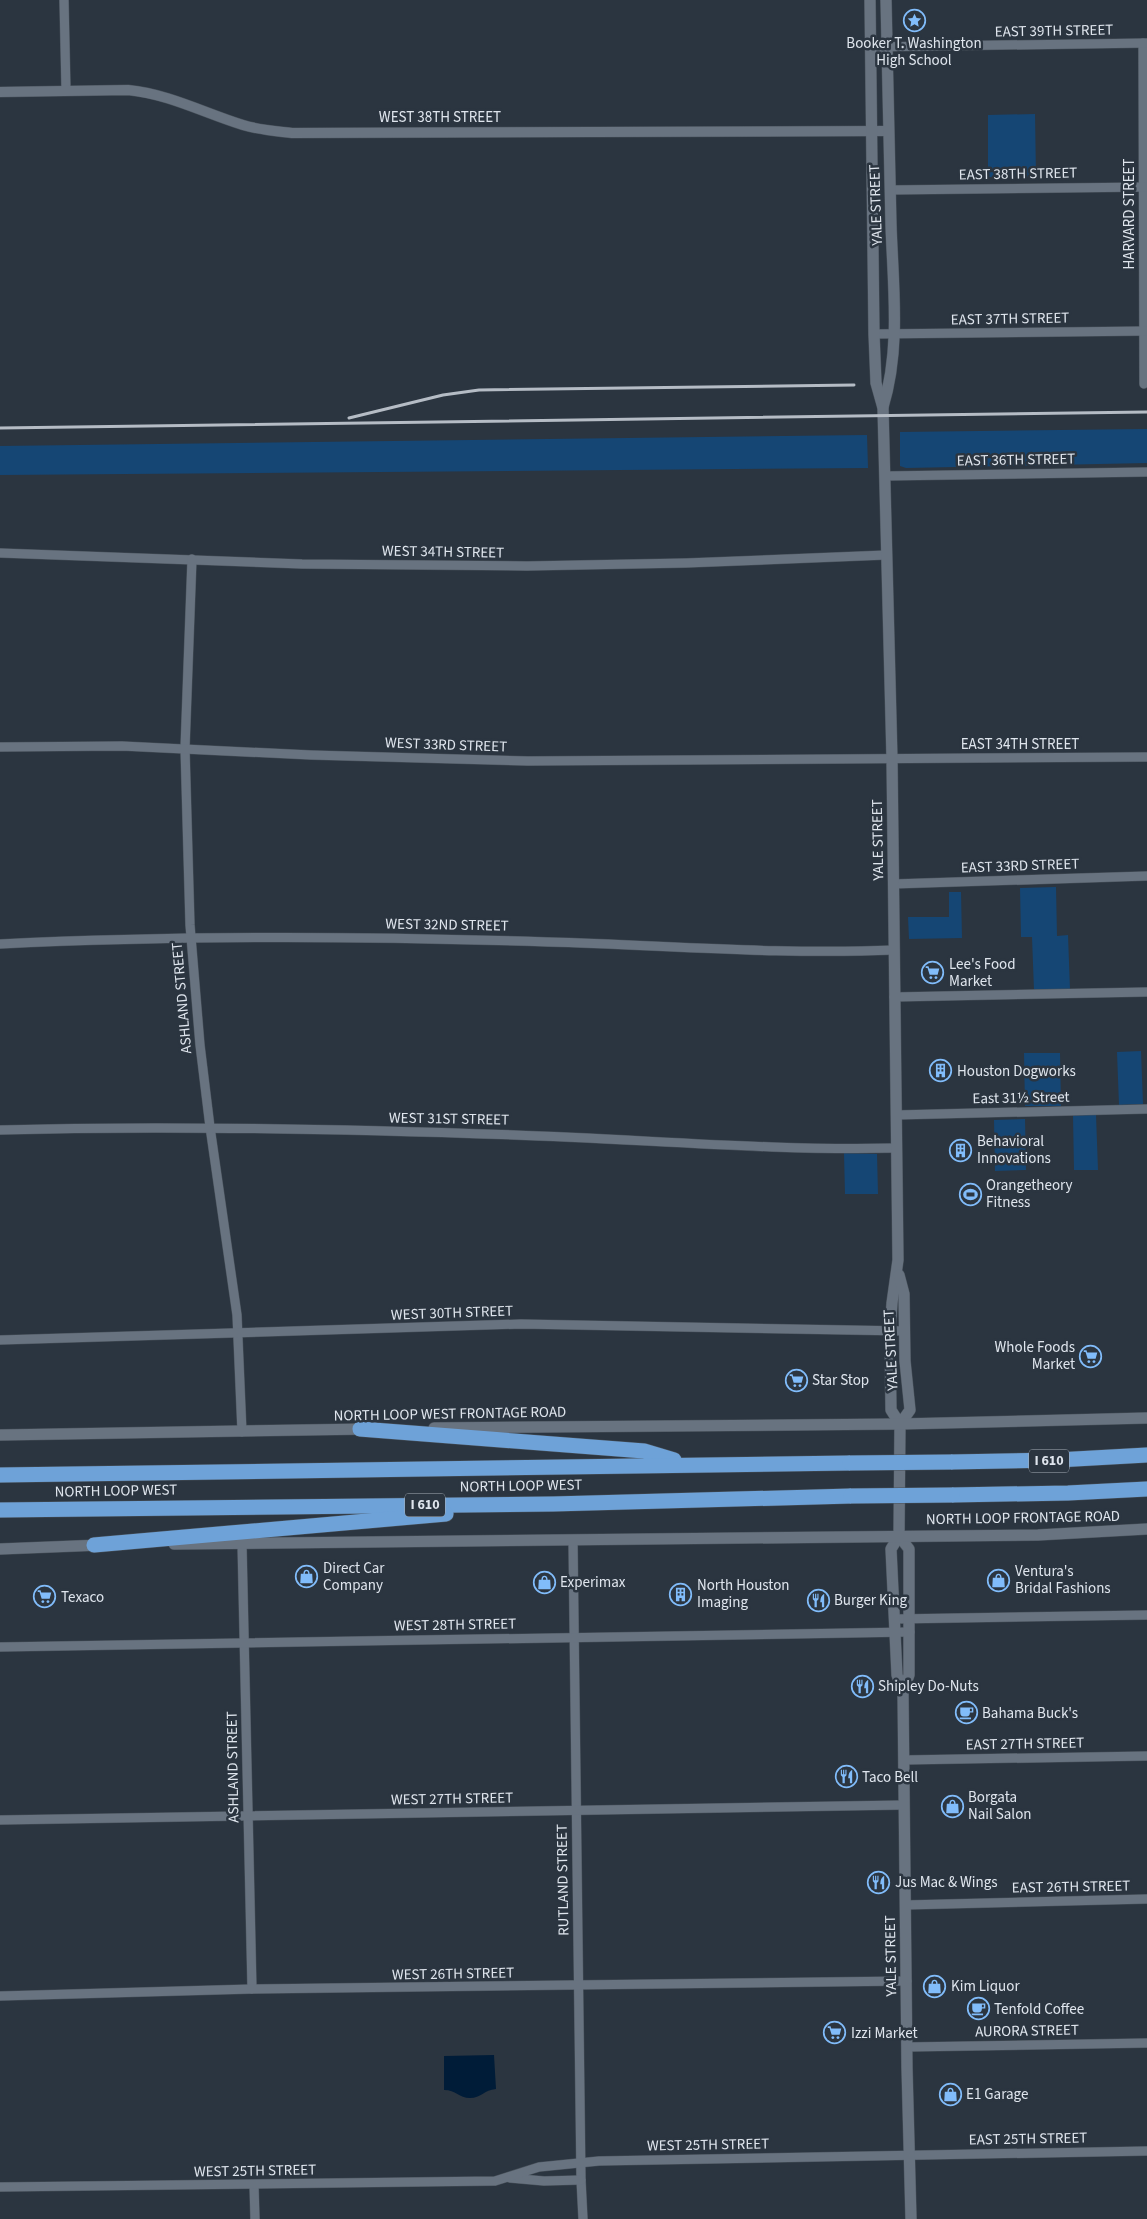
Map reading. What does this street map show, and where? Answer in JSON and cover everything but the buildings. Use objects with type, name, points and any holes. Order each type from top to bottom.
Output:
[{"type":"highway","points":[[360,1429],[644,1452],[690,1464]]},
{"type":"highway","name":"NORTH LOOP WEST","points":[[0,1475],[690,1464],[951,1462],[1056,1460],[1147,1455]]},
{"type":"highway","name":"NORTH LOOP WEST","points":[[0,1510],[553,1504],[851,1496],[1068,1494],[1147,1489]]},
{"type":"highway","points":[[94,1546],[553,1504]]},
{"type":"main road","name":"YALE STREET","points":[[870,0],[872,274],[876,383],[883,408],[892,759],[898,1271],[892,1303],[890,1332],[891,1410],[900,1424],[899,1536],[891,1549],[896,1619],[897,1675],[903,1692],[911,2219]]},
{"type":"main road","name":"YALE STREET","points":[[883,408],[891,382],[895,334],[888,131],[886,0]]},
{"type":"main road","points":[[872,274],[893,275]]},
{"type":"main road","name":"YALE STREET","points":[[898,1271],[904,1294],[905,1361],[910,1410],[900,1424]]},
{"type":"main road","points":[[900,1424],[1147,1418]]},
{"type":"main road","name":"NORTH LOOP WEST FRONTAGE ROAD","points":[[0,1436],[360,1429],[900,1424]]},
{"type":"main road","name":"NORTH LOOP FRONTAGE ROAD","points":[[899,1536],[1063,1534],[1147,1529]]},
{"type":"main road","name":"YALE STREET","points":[[899,1536],[909,1549],[909,1675],[903,1692]]},
{"type":"main road","points":[[0,1549],[94,1546],[899,1536]]},
{"type":"street","points":[[64,0],[66,90]]},
{"type":"street","name":"EAST 39TH STREET","points":[[871,48],[1145,43]]},
{"type":"street","name":"HARVARD STREET","points":[[1144,384],[1145,43]]},
{"type":"street","name":"WEST 38TH STREET","points":[[0,92],[66,90],[128,90],[148,92],[244,126],[292,133],[888,131]]},
{"type":"street","name":"EAST 38TH STREET","points":[[890,190],[1145,187]]},
{"type":"street","name":"EAST 37TH STREET","points":[[874,334],[1145,331]]},
{"type":"street","name":"EAST 36TH STREET","points":[[885,476],[1147,472]]},
{"type":"street","name":"WEST 34TH STREET","points":[[0,553],[302,564],[527,566],[886,556]]},
{"type":"street","name":"ASHLAND STREET","points":[[192,559],[185,748],[191,937],[200,1045],[239,1332],[242,1432]]},
{"type":"street","name":"WEST 33RD STREET","points":[[0,748],[60,745],[185,748],[311,755],[519,761],[892,759]]},
{"type":"street","name":"EAST 34TH STREET","points":[[892,759],[1147,757]]},
{"type":"street","name":"EAST 33RD STREET","points":[[893,884],[1147,876]]},
{"type":"street","name":"WEST 32ND STREET","points":[[0,944],[191,937],[406,938],[775,951],[894,950]]},
{"type":"street","points":[[894,997],[1147,992]]},
{"type":"street","name":"East 31½ Street","points":[[896,1115],[1147,1109]]},
{"type":"street","name":"WEST 31ST STREET","points":[[0,1130],[210,1127],[515,1135],[719,1146],[897,1148]]},
{"type":"street","name":"WEST 30TH STREET","points":[[0,1340],[530,1324],[905,1332]]},
{"type":"street","name":"RUTLAND STREET","points":[[573,1540],[581,2180],[584,2219]]},
{"type":"street","name":"ASHLAND STREET","points":[[242,1544],[252,1990]]},
{"type":"street","points":[[896,1619],[1147,1615]]},
{"type":"street","name":"WEST 28TH STREET","points":[[0,1647],[910,1632]]},
{"type":"street","name":"EAST 27TH STREET","points":[[904,1760],[1147,1756]]},
{"type":"street","name":"WEST 27TH STREET","points":[[0,1820],[904,1805]]},
{"type":"street","name":"EAST 26TH STREET","points":[[905,1904],[1147,1899]]},
{"type":"street","name":"WEST 26TH STREET","points":[[0,1996],[252,1990],[907,1981]]},
{"type":"street","name":"AURORA STREET","points":[[907,2047],[1147,2043]]},
{"type":"street","name":"EAST 25TH STREET","points":[[909,2155],[1147,2150]]},
{"type":"street","name":"WEST 25TH STREET","points":[[0,2187],[495,2181],[510,2178],[540,2166],[581,2162],[909,2155]]},
{"type":"street","name":"WEST 25TH STREET","points":[[510,2178],[544,2182],[581,2180]]},
{"type":"street","points":[[254,2185],[255,2219]]},
{"type":"shaded area","points":[[1035,114],[1036,177],[988,177],[988,115]]},
{"type":"shaded area","points":[[1147,429],[1147,463],[906,468],[900,466],[900,432]]},
{"type":"shaded area","points":[[867,435],[868,468],[0,475],[0,446]]},
{"type":"shaded area","points":[[1056,887],[1057,936],[1068,935],[1070,989],[1034,990],[1032,937],[1021,937],[1020,888]]},
{"type":"shaded area","points":[[949,892],[961,892],[962,938],[909,939],[908,917],[949,917]]},
{"type":"shaded area","points":[[1141,1051],[1143,1104],[1119,1105],[1117,1052]]},
{"type":"shaded area","points":[[1024,1053],[1060,1053],[1061,1106],[1025,1106]]},
{"type":"shaded area","points":[[1073,1115],[1096,1115],[1098,1170],[1074,1170]]},
{"type":"shaded area","points":[[1025,1119],[1026,1170],[995,1171],[994,1120]]},
{"type":"shaded area","points":[[844,1153],[877,1154],[878,1194],[845,1194]]},
{"type":"shaded area","points":[[494,2055],[496,2089],[470,2098],[444,2090],[444,2056]]},
{"type":"railway","points":[[349,418],[443,395],[479,390],[854,385]]},
{"type":"railway","points":[[0,428],[1147,412]]},
{"type":"place","name":"Booker T. Washington High School","points":[[914,20]]},
{"type":"place","name":"Lee's Food Market","points":[[933,973]]},
{"type":"place","name":"Houston Dogworks","points":[[941,1071]]},
{"type":"place","name":"Behavioral Innovations","points":[[961,1150]]},
{"type":"place","name":"Orangetheory Fitness","points":[[970,1194]]},
{"type":"place","name":"Whole Foods Market","points":[[1091,1356]]},
{"type":"place","name":"Star Stop","points":[[796,1380]]},
{"type":"place","name":"Direct Car Company","points":[[307,1577]]},
{"type":"place","name":"Ventura's Bridal Fashions","points":[[999,1580]]},
{"type":"place","name":"Experimax","points":[[544,1582]]},
{"type":"place","name":"North Houston Imaging","points":[[681,1594]]},
{"type":"place","name":"Texaco","points":[[45,1597]]},
{"type":"place","name":"Burger King","points":[[818,1600]]},
{"type":"place","name":"Shipley Do-Nuts","points":[[862,1686]]},
{"type":"place","name":"Bahama Buck's","points":[[966,1713]]},
{"type":"place","name":"Taco Bell","points":[[846,1777]]},
{"type":"place","name":"Borgata Nail Salon","points":[[952,1806]]},
{"type":"place","name":"Jus Mac & Wings","points":[[879,1882]]},
{"type":"place","name":"Kim Liquor","points":[[935,1986]]},
{"type":"place","name":"Tenfold Coffee","points":[[978,2009]]},
{"type":"place","name":"Izzi Market","points":[[835,2033]]},
{"type":"place","name":"E1 Garage","points":[[950,2094]]}]
